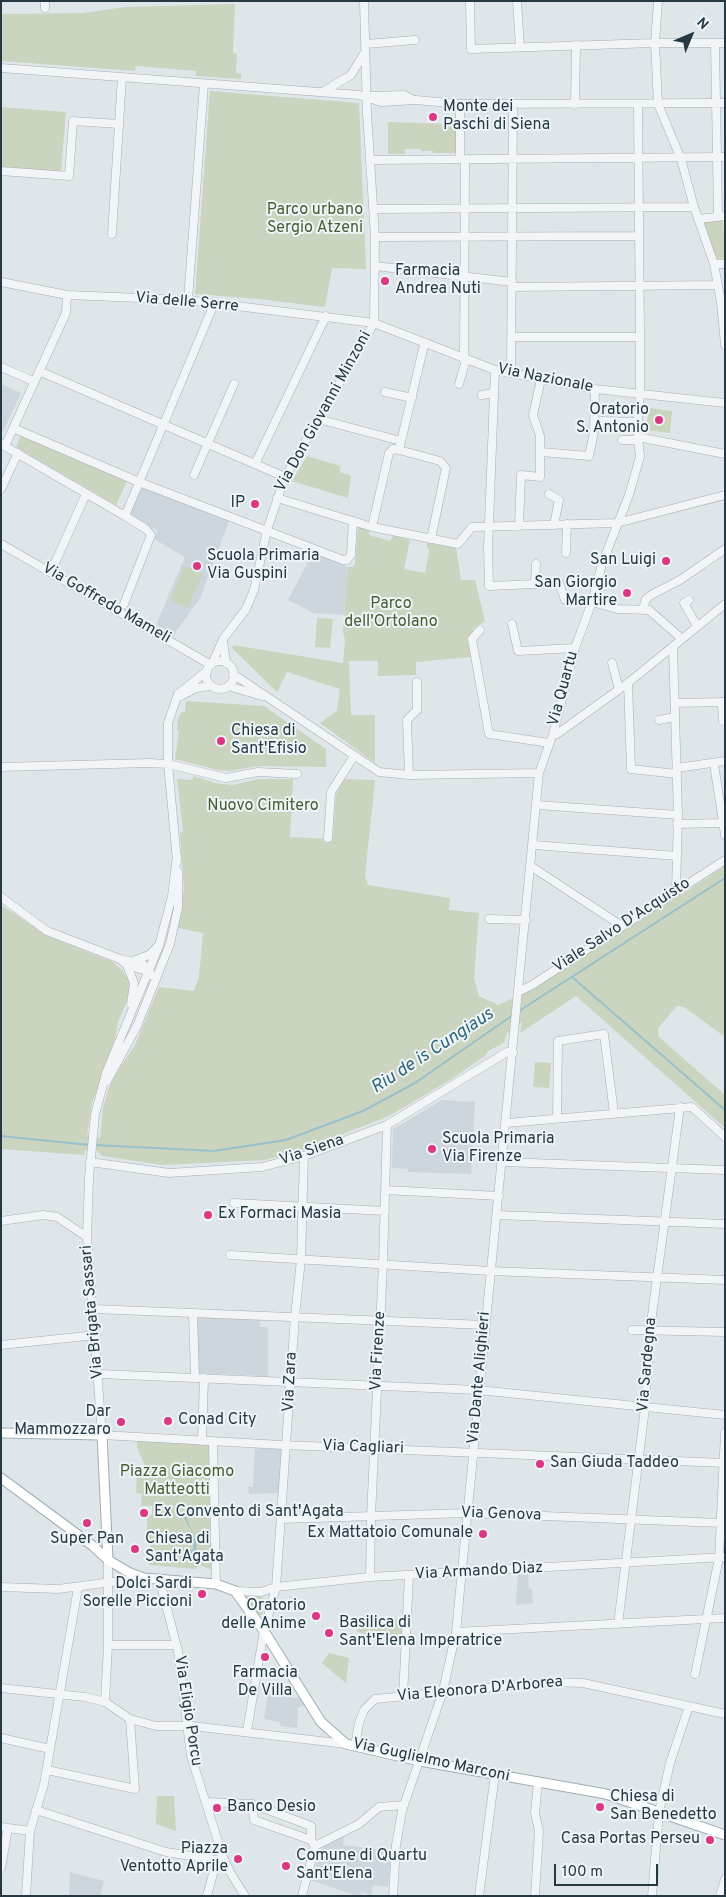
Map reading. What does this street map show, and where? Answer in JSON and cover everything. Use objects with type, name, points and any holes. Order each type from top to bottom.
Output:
[{"type":"main road","name":"Via Cagliari","points":[[1,1432],[102,1435]]},
{"type":"main road","name":"Via Brigata Sassari","points":[[102,1435],[108,1560]]},
{"type":"main road","points":[[1,1478],[108,1560],[130,1573],[144,1578],[216,1584],[235,1591]]},
{"type":"main road","points":[[88,1543],[101,1539],[107,1533]]},
{"type":"main road","name":"Via Guglielmo Marconi","points":[[235,1591],[264,1631],[321,1722],[350,1745],[420,1761],[606,1794],[725,1835]]},
{"type":"street","points":[[364,1],[375,237],[374,323]]},
{"type":"street","points":[[470,1],[471,49],[655,42],[725,43]]},
{"type":"street","points":[[517,1],[520,47]]},
{"type":"street","points":[[658,1],[655,42],[658,104],[681,159],[694,208],[714,264],[723,302],[725,345]]},
{"type":"street","points":[[324,91],[351,75],[366,50],[415,40]]},
{"type":"street","points":[[698,219],[721,216],[721,157],[716,104],[715,43]]},
{"type":"street","points":[[575,105],[576,45]]},
{"type":"street","points":[[1,68],[204,84],[324,91],[367,97],[404,95],[416,100],[460,104],[725,104]]},
{"type":"street","points":[[112,234],[122,77]]},
{"type":"street","points":[[188,300],[204,84]]},
{"type":"street","points":[[459,384],[464,360],[465,276],[465,209],[460,104]]},
{"type":"street","points":[[511,373],[511,160],[513,104]]},
{"type":"street","name":"Via Quartu","points":[[518,995],[532,867],[539,773],[553,734],[575,648],[592,602],[602,564],[638,464],[640,286],[638,105]]},
{"type":"street","points":[[1,171],[69,176],[73,121],[119,124]]},
{"type":"street","points":[[371,160],[681,159],[721,157]]},
{"type":"street","points":[[374,209],[694,208]]},
{"type":"street","points":[[375,237],[639,236]]},
{"type":"street","points":[[714,264],[725,264]]},
{"type":"street","points":[[375,266],[465,276],[512,284],[718,285]]},
{"type":"street","name":"Via delle Serre","points":[[1,282],[67,295],[188,300],[374,323]]},
{"type":"street","points":[[67,295],[66,313],[33,381],[13,428],[3,445],[146,529],[151,535],[124,604]]},
{"type":"street","points":[[124,516],[214,304]]},
{"type":"street","points":[[256,464],[326,316]]},
{"type":"street","name":"Via Nazionale","points":[[374,323],[424,345],[495,370],[595,389],[725,404]]},
{"type":"street","name":"Via Don Giovanni Minzoni","points":[[175,896],[177,856],[168,764],[168,723],[176,701],[186,686],[210,667],[223,640],[246,609],[254,590],[267,530],[285,476],[374,323]]},
{"type":"street","points":[[512,337],[640,337]]},
{"type":"street","points":[[372,527],[395,450],[401,442],[424,345]]},
{"type":"street","points":[[1,367],[33,381]]},
{"type":"street","points":[[495,370],[489,586],[558,583],[565,600],[592,602],[617,609],[642,609],[654,614],[681,638]]},
{"type":"street","points":[[39,371],[285,476]]},
{"type":"street","points":[[519,526],[521,474],[540,476],[540,436],[533,415],[541,379]]},
{"type":"street","points":[[194,475],[234,384]]},
{"type":"street","points":[[541,452],[589,456],[594,432],[595,389]]},
{"type":"street","points":[[385,392],[412,398]]},
{"type":"street","points":[[482,395],[494,393]]},
{"type":"street","points":[[318,419],[401,442]]},
{"type":"street","points":[[602,421],[638,422]]},
{"type":"street","points":[[13,428],[139,482],[347,560],[351,556],[353,521]]},
{"type":"street","points":[[622,440],[638,439],[725,454]]},
{"type":"street","points":[[395,450],[443,463],[447,470],[431,539]]},
{"type":"street","points":[[1,489],[18,453]]},
{"type":"street","points":[[54,566],[86,494]]},
{"type":"street","points":[[549,494],[559,500],[554,525]]},
{"type":"street","points":[[277,498],[372,527],[458,544],[472,527],[617,523],[725,495]]},
{"type":"street","points":[[566,553],[567,524]]},
{"type":"street","name":"Via Goffredo Mameli","points":[[1,544],[210,667]]},
{"type":"street","points":[[642,609],[646,599],[651,595],[680,580],[725,549]]},
{"type":"street","points":[[535,583],[536,564]]},
{"type":"street","points":[[689,600],[684,603],[697,626]]},
{"type":"street","points":[[553,734],[557,734],[628,683],[725,604]]},
{"type":"street","points":[[512,624],[517,651],[575,648]]},
{"type":"street","points":[[480,630],[472,639],[489,734],[549,743]]},
{"type":"street","points":[[223,640],[226,664],[233,674],[379,772],[409,775],[539,773]]},
{"type":"street","points":[[673,648],[677,771],[676,890]]},
{"type":"street","points":[[211,686],[206,678],[210,667],[218,662],[226,664]]},
{"type":"street","points":[[612,662],[620,689]]},
{"type":"street","points":[[228,686],[233,674]]},
{"type":"street","points":[[409,775],[407,720],[417,710],[418,682]]},
{"type":"street","points":[[628,683],[631,769],[677,771],[725,761]]},
{"type":"street","points":[[176,701],[196,688],[211,686],[219,689],[228,686],[265,696]]},
{"type":"street","points":[[675,703],[723,702],[723,721]]},
{"type":"street","points":[[660,720],[675,717]]},
{"type":"street","points":[[328,838],[331,792],[336,781],[354,756]]},
{"type":"street","points":[[1,767],[168,764],[226,778],[258,772],[297,774]]},
{"type":"street","points":[[714,764],[725,836]]},
{"type":"street","points":[[537,805],[722,824]]},
{"type":"street","points":[[533,845],[677,856]]},
{"type":"street","name":"Viale Salvo D'Acquisto","points":[[518,995],[676,890],[725,860]]},
{"type":"street","points":[[532,867],[622,926]]},
{"type":"street","name":"Via Brigata Sassari","points":[[101,1092],[138,1022],[166,955],[174,927],[175,896]]},
{"type":"street","name":"Via Brigata Sassari","points":[[102,1435],[99,1374],[87,1236],[92,1135],[106,1074],[150,972],[175,896]]},
{"type":"street","points":[[1,897],[47,931],[150,972],[153,977],[137,1015],[138,1022]]},
{"type":"street","points":[[489,919],[526,920]]},
{"type":"street","points":[[150,972],[154,972],[169,931],[174,927]]},
{"type":"street","points":[[130,963],[149,955],[159,946]]},
{"type":"street","points":[[130,963],[134,990],[128,1012],[130,1018]]},
{"type":"street","name":"Via Dante Alighieri","points":[[393,1896],[396,1845],[404,1805],[443,1691],[456,1632],[478,1390],[507,1123],[518,995]]},
{"type":"street","points":[[557,1118],[558,1041],[604,1034],[614,1113]]},
{"type":"street","name":"Via Siena","points":[[90,1162],[169,1173],[262,1167],[304,1156],[387,1125],[507,1052],[513,1053]]},
{"type":"street","name":"Via Sardegna","points":[[618,1624],[645,1408],[650,1330],[670,1169],[680,1107]]},
{"type":"street","points":[[507,1123],[692,1107],[725,1137]]},
{"type":"street","name":"Via Firenze","points":[[370,1577],[387,1125]]},
{"type":"street","name":"Via Zara","points":[[247,1731],[264,1631],[276,1587],[292,1383],[295,1316],[301,1260],[304,1156]]},
{"type":"street","points":[[503,1162],[725,1170]]},
{"type":"street","points":[[384,1190],[499,1196]]},
{"type":"street","points":[[234,1203],[385,1211]]},
{"type":"street","points":[[1,1221],[43,1215],[57,1217],[87,1236]]},
{"type":"street","points":[[497,1215],[725,1224]]},
{"type":"street","points":[[230,1255],[490,1271],[725,1280]]},
{"type":"street","points":[[94,1309],[485,1325]]},
{"type":"street","points":[[193,1314],[194,1377]]},
{"type":"street","points":[[632,1330],[725,1332]]},
{"type":"street","points":[[1,1345],[96,1335]]},
{"type":"street","points":[[99,1374],[478,1390],[725,1415]]},
{"type":"street","points":[[202,1441],[204,1378]]},
{"type":"street","points":[[694,1674],[722,1557],[721,1523],[725,1433]]},
{"type":"street","name":"Via Cagliari","points":[[102,1435],[213,1442],[374,1447],[724,1463]]},
{"type":"street","points":[[213,1442],[216,1584]]},
{"type":"street","name":"Via Genova","points":[[281,1519],[467,1513],[721,1523]]},
{"type":"street","name":"Via Armando Diaz","points":[[235,1591],[260,1592],[276,1587],[370,1577],[462,1574],[722,1557]]},
{"type":"street","points":[[105,1702],[108,1645],[108,1560]]},
{"type":"street","points":[[403,1696],[409,1576]]},
{"type":"street","points":[[1,1587],[78,1588],[144,1578]]},
{"type":"street","name":"Via Eligio Porcu","points":[[159,1578],[176,1645],[191,1756],[208,1802],[220,1858],[245,1896]]},
{"type":"street","points":[[26,1896],[30,1831],[47,1770],[78,1588]]},
{"type":"street","points":[[260,1592],[267,1598],[271,1606]]},
{"type":"street","points":[[456,1632],[725,1618]]},
{"type":"street","points":[[108,1645],[176,1645]]},
{"type":"street","name":"Via Eleonora D'Arborea","points":[[350,1745],[368,1704],[375,1699],[547,1682],[583,1683],[725,1714]]},
{"type":"street","points":[[1,1688],[105,1702],[130,1719],[156,1726],[188,1726],[247,1731],[295,1740],[350,1745]]},
{"type":"street","points":[[652,1896],[659,1812],[670,1763],[689,1706]]},
{"type":"street","points":[[47,1770],[135,1789],[130,1719]]},
{"type":"street","points":[[1,1738],[50,1749]]},
{"type":"street","points":[[479,1896],[495,1774]]},
{"type":"street","points":[[535,1896],[539,1831],[535,1813],[538,1782]]},
{"type":"street","points":[[208,1802],[252,1804],[311,1826],[313,1843],[302,1896]]},
{"type":"street","points":[[252,1804],[254,1820],[313,1843],[359,1824],[379,1807],[404,1805]]},
{"type":"street","points":[[36,1810],[166,1852],[220,1858],[214,1870],[207,1896]]},
{"type":"street","points":[[1,1868],[5,1827],[30,1831]]},
{"type":"street","points":[[720,1896],[725,1879]]},
{"type":"shaded area","points":[[1,384],[21,393],[3,432],[1,431]]},
{"type":"shaded area","name":"Scuola Primaria Via Guspini","points":[[141,487],[229,521],[200,598],[173,636],[156,625],[185,557],[154,539],[158,531],[130,515]]},
{"type":"shaded area","points":[[313,552],[348,567],[344,615],[314,613],[288,600]]},
{"type":"shaded area","name":"Scuola Primaria Via Firenze","points":[[442,1100],[475,1102],[471,1174],[408,1172],[408,1169],[392,1168],[393,1129]]},
{"type":"shaded area","points":[[196,1317],[260,1319],[260,1327],[268,1327],[268,1379],[265,1376],[197,1373]]},
{"type":"shaded area","points":[[255,1448],[284,1449],[281,1493],[249,1494],[248,1487],[253,1487]]},
{"type":"shaded area","points":[[528,1574],[529,1589],[532,1589],[533,1603],[516,1605],[518,1575]]},
{"type":"shaded area","points":[[268,1694],[292,1695],[294,1699],[299,1696],[304,1705],[298,1708],[297,1728],[280,1726],[280,1722],[264,1719]]},
{"type":"shaded area","points":[[344,1834],[343,1845],[391,1851],[388,1887],[373,1885],[371,1895],[361,1892],[361,1895],[355,1895],[310,1880],[322,1847]]},
{"type":"shaded area","points":[[70,1872],[104,1881],[100,1896],[69,1896]]},
{"type":"green space","points":[[235,4],[233,53],[237,54],[236,73],[241,74],[241,79],[196,76],[196,71],[136,66],[135,71],[1,61],[1,14],[83,13],[125,7]]},
{"type":"green space","name":"Parco urbano Sergio Atzeni","points":[[210,91],[359,103],[366,269],[332,268],[325,307],[195,294]]},
{"type":"green space","points":[[1,107],[66,112],[61,172],[1,167]]},
{"type":"green space","points":[[388,122],[450,124],[451,127],[456,127],[456,153],[433,153],[433,151],[421,151],[421,149],[405,149],[405,154],[388,154]]},
{"type":"green space","points":[[723,218],[725,258],[715,259],[700,222]]},
{"type":"green space","name":"Oratorio S. Antonio","points":[[649,408],[672,411],[670,433],[646,430]]},
{"type":"green space","points":[[21,435],[127,481],[116,505],[16,447]]},
{"type":"green space","points":[[307,456],[340,466],[340,472],[351,476],[348,498],[292,481]]},
{"type":"green space","name":"Parco dell'Ortolano","points":[[358,527],[370,529],[369,535],[390,541],[393,535],[410,540],[404,569],[425,573],[429,552],[426,543],[456,547],[461,580],[475,580],[485,621],[473,629],[474,635],[467,637],[471,657],[416,662],[416,675],[378,676],[378,661],[349,661],[351,715],[375,715],[375,763],[320,723],[337,711],[340,689],[287,672],[277,692],[232,648],[233,645],[343,663],[345,640],[343,632],[348,567],[353,567],[355,564]]},
{"type":"green space","points":[[184,566],[203,573],[188,608],[170,600]]},
{"type":"green space","points":[[317,618],[333,619],[330,648],[315,647]]},
{"type":"green space","points":[[186,701],[264,706],[326,749],[326,767],[258,766],[230,771],[218,770],[175,759],[179,731],[177,731],[178,718],[181,712],[185,712]]},
{"type":"green space","name":"Nuovo Cimitero","points":[[194,776],[215,783],[232,785],[259,779],[293,779],[290,837],[333,839],[336,795],[340,785],[345,779],[375,780],[365,876],[368,885],[450,898],[449,910],[479,913],[474,979],[479,996],[498,1005],[527,992],[677,893],[681,895],[725,866],[725,1037],[684,1007],[677,1006],[658,1028],[659,1037],[725,1095],[725,1128],[576,996],[520,1033],[522,1022],[507,1033],[504,1043],[488,1051],[486,1055],[453,1078],[389,1116],[302,1150],[265,1160],[163,1165],[102,1156],[98,1151],[85,1150],[84,1155],[1,1149],[1,905],[48,936],[113,962],[122,970],[129,981],[129,996],[118,1022],[115,1039],[92,1103],[87,1135],[100,1138],[103,1108],[108,1090],[113,1078],[135,1045],[159,987],[194,991],[199,977],[203,933],[178,928],[184,889],[180,833],[183,831],[177,779],[192,780]]},
{"type":"green space","points":[[535,1062],[551,1063],[549,1088],[533,1087]]},
{"type":"green space","name":"Piazza Giacomo Matteotti","points":[[137,1439],[211,1443],[213,1570],[200,1565],[196,1569],[149,1565],[151,1541],[147,1540],[147,1515],[152,1515],[152,1506],[141,1506],[142,1494],[136,1493],[137,1473],[144,1472],[144,1464],[137,1447]]},
{"type":"green space","points":[[248,1595],[261,1596],[264,1599],[262,1615],[258,1615],[245,1597]]},
{"type":"green space","points":[[360,1616],[403,1620],[402,1639],[381,1638],[357,1632]]},
{"type":"green space","points":[[329,1653],[349,1658],[346,1683],[322,1663]]},
{"type":"green space","points":[[157,1796],[174,1796],[176,1831],[156,1824]]},
{"type":"water","points":[[185,1514],[196,1542],[197,1556],[193,1562],[187,1552],[194,1549],[191,1530],[183,1516]]},
{"type":"waterway","name":"Riu de is Cungiaus","points":[[519,1011],[725,878]]},
{"type":"waterway","points":[[572,977],[725,1110]]},
{"type":"waterway","name":"Riu de is Cungiaus","points":[[95,1145],[214,1151],[286,1140],[363,1111],[415,1083],[513,1015]]},
{"type":"waterway","name":"Riu de is Cungiaus","points":[[1,1136],[90,1145]]},
{"type":"place","name":"Monte dei Paschi di Siena","points":[[433,117]]},
{"type":"place","name":"Farmacia Andrea Nuti","points":[[385,281]]},
{"type":"place","name":"Oratorio S. Antonio","points":[[659,420]]},
{"type":"place","name":"IP","points":[[255,504]]},
{"type":"place","name":"San Luigi","points":[[666,561]]},
{"type":"place","name":"Scuola Primaria Via Guspini","points":[[197,566]]},
{"type":"place","name":"San Giorgio Martire","points":[[627,593]]},
{"type":"place","name":"Chiesa di Sant'Efisio","points":[[221,741]]},
{"type":"place","name":"Scuola Primaria Via Firenze","points":[[432,1149]]},
{"type":"place","name":"Ex Formaci Masia","points":[[208,1215]]},
{"type":"place","name":"Conad City","points":[[168,1421]]},
{"type":"place","name":"Dar Mammozzaro","points":[[121,1422]]},
{"type":"place","name":"San Giuda Taddeo","points":[[540,1464]]},
{"type":"place","name":"Ex Convento di Sant'Agata","points":[[144,1513]]},
{"type":"place","name":"Super Pan","points":[[87,1523]]},
{"type":"place","name":"Ex Mattatoio Comunale","points":[[483,1534]]},
{"type":"place","name":"Chiesa di Sant'Agata","points":[[135,1549]]},
{"type":"place","name":"Dolci Sardi Sorelle Piccioni","points":[[202,1594]]},
{"type":"place","name":"Oratorio delle Anime","points":[[316,1616]]},
{"type":"place","name":"Basilica di Sant'Elena Imperatrice","points":[[329,1633]]},
{"type":"place","name":"Farmacia De Villa","points":[[265,1657]]},
{"type":"place","name":"Chiesa di San Benedetto","points":[[600,1807]]},
{"type":"place","name":"Banco Desio","points":[[217,1808]]},
{"type":"place","name":"Casa Portas Perseu","points":[[710,1840]]},
{"type":"place","name":"Piazza Ventotto Aprile","points":[[238,1859]]},
{"type":"place","name":"Comune di Quartu Sant'Elena","points":[[286,1866]]}]
